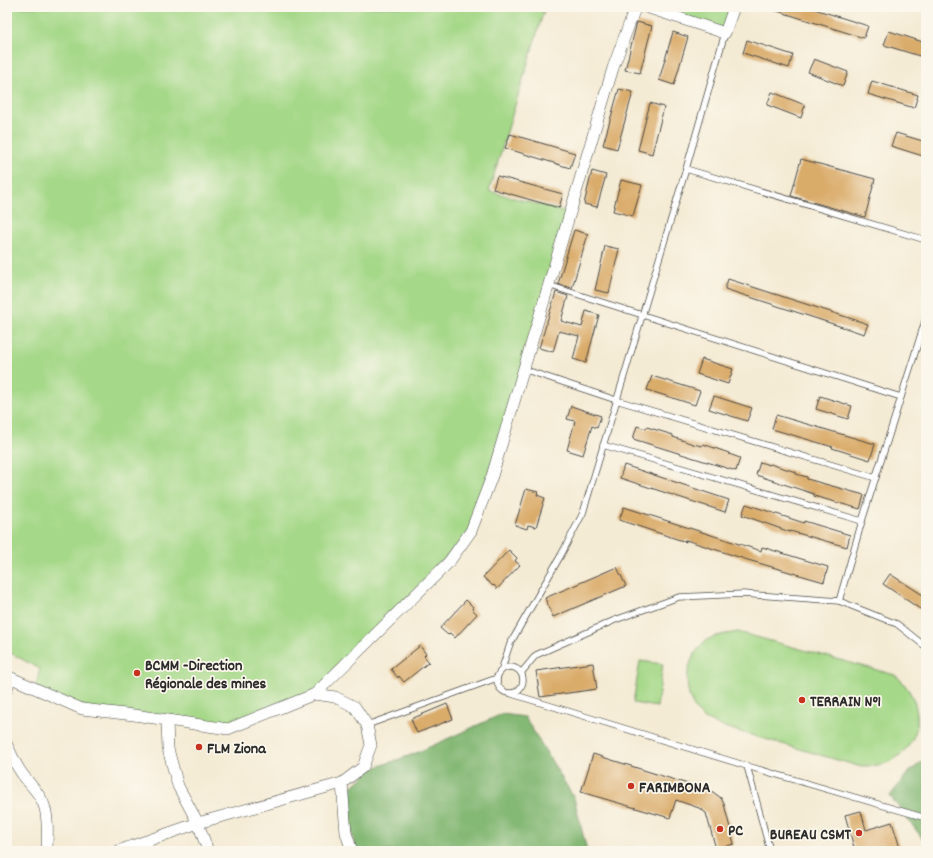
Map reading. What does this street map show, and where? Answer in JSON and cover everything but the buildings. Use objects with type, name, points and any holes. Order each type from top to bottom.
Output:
[{"type":"street","points":[[7,689],[9,677],[82,709],[228,729],[315,694],[449,562],[471,531],[492,476],[612,68],[634,11],[638,7]]},
{"type":"street","points":[[646,7],[725,33],[734,7]]},
{"type":"street","points":[[118,851],[198,823],[342,783],[363,767],[371,745],[367,725],[355,708],[335,697],[315,694]]},
{"type":"street","points":[[167,720],[168,749],[178,786],[198,823],[208,851]]},
{"type":"street","points":[[7,745],[15,763],[40,795],[45,806],[47,821],[47,851]]},
{"type":"street","points":[[342,783],[346,833],[352,851]]},
{"type":"lane","points":[[725,33],[583,513],[561,555],[510,644],[501,671],[497,678],[498,686],[500,690],[504,692],[747,766],[926,818]]},
{"type":"lane","points":[[686,169],[926,240]]},
{"type":"lane","points":[[548,285],[901,397]]},
{"type":"lane","points":[[839,602],[862,521],[924,330],[926,318]]},
{"type":"lane","points":[[523,369],[616,400],[876,478]]},
{"type":"lane","points":[[603,445],[862,521]]},
{"type":"lane","points":[[521,673],[536,655],[615,620],[679,597],[743,594],[839,602],[897,624],[926,647]]},
{"type":"lane","points":[[501,671],[505,668],[514,667],[523,677],[520,690],[512,694]]},
{"type":"lane","points":[[367,725],[497,678]]},
{"type":"lane","points":[[747,766],[770,851]]},
{"type":"green space","points":[[7,7],[545,7],[489,191],[570,213],[471,531],[315,694],[228,729],[82,709],[35,689],[40,669],[7,651]]},
{"type":"green space","points":[[646,7],[734,7],[725,33]]},
{"type":"green space","name":"TERRAIN N°1","points":[[738,632],[895,675],[911,694],[915,705],[917,716],[913,739],[906,749],[892,761],[878,765],[858,766],[717,725],[704,719],[695,709],[688,692],[687,682],[690,664],[699,648],[705,641],[717,636]]},
{"type":"green space","points":[[640,661],[663,664],[657,707],[633,703]]},
{"type":"green space","points":[[502,714],[525,717],[574,798],[587,851],[356,851],[348,816],[351,788],[371,769],[414,754]]},
{"type":"green space","points":[[926,758],[926,843],[890,796],[907,774]]},
{"type":"place","name":"BCMM -Direction Régionale des mines","points":[[137,673]]},
{"type":"place","name":"TERRAIN N°1","points":[[802,700]]},
{"type":"place","name":"FLM Ziona","points":[[199,747]]},
{"type":"place","name":"FARIMBONA","points":[[631,786]]},
{"type":"place","name":"PC","points":[[720,829]]},
{"type":"place","name":"BUREAU CSMT","points":[[859,833]]}]
